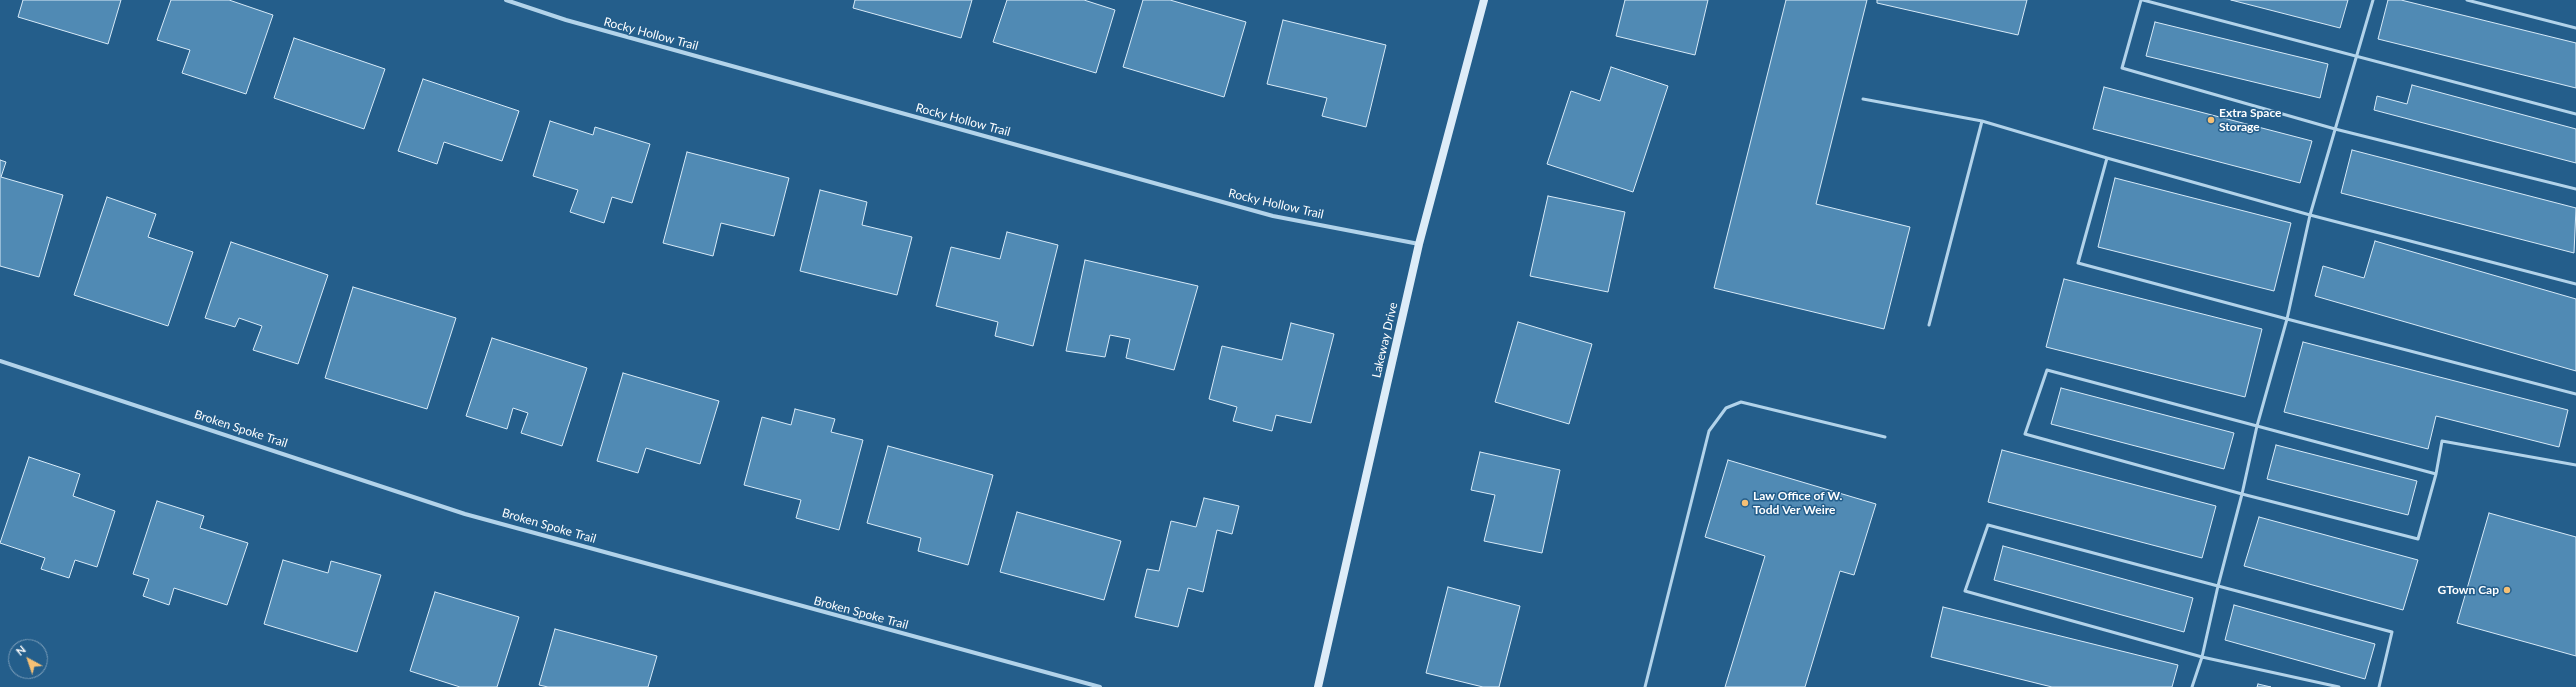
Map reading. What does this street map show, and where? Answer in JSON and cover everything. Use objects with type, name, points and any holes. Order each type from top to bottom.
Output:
[{"type":"main road","name":"Lakeway Drive","points":[[1318,687],[1419,244],[1484,0]]},
{"type":"street","name":"Rocky Hollow Trail","points":[[506,0],[566,20],[1273,216],[1419,244]]},
{"type":"street","name":"Broken Spoke Trail","points":[[0,361],[465,514],[1100,687]]},
{"type":"lane","points":[[2576,114],[2142,0],[2122,68],[2335,129],[2576,189]]},
{"type":"lane","points":[[2192,687],[2202,657],[2257,426],[2287,319],[2310,215],[2373,0]]},
{"type":"lane","points":[[2467,0],[2576,28]]},
{"type":"lane","points":[[1862,99],[1982,121],[2310,215],[2576,284]]},
{"type":"lane","points":[[1929,325],[1982,121]]},
{"type":"lane","points":[[2107,158],[2078,263],[2576,394]]},
{"type":"lane","points":[[2436,474],[2047,370],[2025,434],[2242,494],[2418,539],[2436,474],[2442,441],[2576,465]]},
{"type":"lane","points":[[1646,687],[1709,431],[1726,408],[1741,402],[1885,437]]},
{"type":"lane","points":[[2339,687],[2202,657],[1965,591],[1988,525],[2392,632],[2379,687]]},
{"type":"building","points":[[23,0],[121,0],[108,44],[18,17]]},
{"type":"building","points":[[171,0],[229,0],[273,15],[246,94],[182,73],[190,50],[157,40]]},
{"type":"building","points":[[855,0],[972,0],[961,38],[853,8]]},
{"type":"building","points":[[1007,0],[1084,0],[1115,10],[1096,73],[993,42]]},
{"type":"building","points":[[1143,0],[1170,0],[1246,22],[1224,97],[1123,67]]},
{"type":"building","points":[[1625,0],[1708,0],[1695,55],[1616,36]]},
{"type":"building","points":[[1786,0],[1867,0],[1816,204],[1910,227],[1884,329],[1714,288]]},
{"type":"building","points":[[1877,0],[2027,0],[2018,35],[1877,3]]},
{"type":"building","points":[[2231,0],[2348,0],[2340,28]]},
{"type":"building","points":[[2388,0],[2401,0],[2576,43],[2576,88],[2378,39]]},
{"type":"building","points":[[1283,20],[1386,45],[1366,127],[1322,116],[1327,98],[1267,84]]},
{"type":"building","points":[[2155,22],[2328,64],[2320,98],[2146,56]]},
{"type":"building","points":[[294,38],[385,69],[364,129],[274,98]]},
{"type":"building","points":[[1611,67],[1668,86],[1633,192],[1547,164],[1571,91],[1600,101]]},
{"type":"building","points":[[423,79],[519,111],[502,161],[444,142],[437,164],[398,151]]},
{"type":"building","points":[[2412,85],[2576,129],[2576,163],[2374,110],[2377,96],[2407,104]]},
{"type":"building","points":[[2104,87],[2312,141],[2300,183],[2093,129]]},
{"type":"building","points":[[550,121],[593,135],[595,127],[650,144],[632,203],[612,197],[604,223],[570,212],[578,190],[533,176]]},
{"type":"building","points":[[2352,150],[2576,208],[2574,253],[2341,193]]},
{"type":"building","points":[[687,152],[789,178],[774,236],[721,223],[713,256],[663,243]]},
{"type":"building","points":[[0,160],[6,162],[1,177],[63,195],[39,277],[0,266]]},
{"type":"building","points":[[2115,178],[2291,223],[2274,291],[2098,247]]},
{"type":"building","points":[[820,190],[867,202],[862,225],[912,237],[897,295],[800,271]]},
{"type":"building","points":[[1548,196],[1625,212],[1608,292],[1530,276]]},
{"type":"building","points":[[107,197],[156,214],[148,237],[193,252],[168,326],[74,295]]},
{"type":"building","points":[[1007,232],[1058,245],[1033,346],[995,336],[998,322],[936,306],[951,247],[1000,259]]},
{"type":"building","points":[[2375,241],[2576,299],[2576,371],[2315,296],[2323,266],[2364,278]]},
{"type":"building","points":[[231,242],[328,275],[298,364],[253,350],[262,326],[239,318],[235,327],[205,318]]},
{"type":"building","points":[[1085,260],[1198,286],[1174,370],[1126,358],[1130,339],[1110,335],[1105,357],[1066,351]]},
{"type":"building","points":[[2064,279],[2262,329],[2245,397],[2046,347]]},
{"type":"building","points":[[353,287],[456,318],[427,409],[325,378]]},
{"type":"building","points":[[1518,322],[1592,344],[1569,424],[1495,402]]},
{"type":"building","points":[[1291,323],[1334,334],[1311,423],[1276,415],[1272,431],[1233,421],[1237,407],[1209,399],[1222,346],[1282,360]]},
{"type":"building","points":[[492,338],[587,368],[562,446],[521,433],[528,413],[513,408],[507,429],[466,416]]},
{"type":"building","points":[[2303,342],[2568,410],[2559,447],[2436,416],[2428,449],[2284,412]]},
{"type":"building","points":[[623,373],[719,401],[700,464],[646,448],[638,473],[597,461]]},
{"type":"building","points":[[2061,388],[2234,433],[2224,469],[2051,424]]},
{"type":"building","points":[[795,409],[835,419],[831,432],[863,440],[839,530],[796,518],[801,500],[744,485],[762,417],[791,425]]},
{"type":"building","points":[[2276,445],[2417,481],[2408,515],[2267,479]]},
{"type":"building","points":[[888,446],[993,475],[968,565],[918,551],[921,538],[867,523]]},
{"type":"building","points":[[2002,450],[2216,506],[2202,558],[1988,502]]},
{"type":"building","points":[[1480,452],[1560,470],[1542,553],[1484,541],[1495,495],[1471,490]]},
{"type":"building","points":[[29,457],[80,474],[73,496],[115,511],[97,567],[75,560],[69,578],[41,569],[45,558],[0,543]]},
{"type":"building","points":[[1728,460],[1876,504],[1854,575],[1840,571],[1805,687],[1725,687],[1765,556],[1705,537]]},
{"type":"building","points":[[1204,498],[1239,506],[1232,534],[1217,530],[1203,592],[1188,588],[1178,627],[1135,617],[1147,569],[1159,571],[1171,521],[1196,527]]},
{"type":"building","points":[[157,501],[204,516],[200,528],[248,543],[227,605],[174,588],[169,605],[143,596],[149,579],[133,574]]},
{"type":"building","points":[[1017,512],[1121,541],[1104,600],[1000,572]]},
{"type":"building","points":[[2489,513],[2576,537],[2576,656],[2457,623]]},
{"type":"building","points":[[2259,517],[2418,560],[2403,610],[2244,566]]},
{"type":"building","points":[[2003,546],[2193,598],[2184,632],[1994,580]]},
{"type":"building","points":[[283,560],[328,573],[331,561],[381,575],[357,652],[264,624]]},
{"type":"building","points":[[1448,587],[1520,606],[1499,687],[1483,687],[1426,673]]},
{"type":"building","points":[[435,592],[519,617],[497,687],[460,687],[410,671]]},
{"type":"building","points":[[2234,605],[2375,644],[2365,679],[2225,640]]},
{"type":"building","points":[[1943,607],[2178,665],[2172,687],[2052,687],[1931,657]]},
{"type":"building","points":[[555,629],[657,656],[648,687],[548,687],[539,685]]},
{"type":"building","points":[[2258,684],[2271,687],[2257,687]]},
{"type":"place","name":"Extra Space Storage","points":[[2211,120]]},
{"type":"place","name":"Law Office of W. Todd Ver Weire","points":[[1745,503]]},
{"type":"place","name":"GTown Cap","points":[[2507,590]]}]
